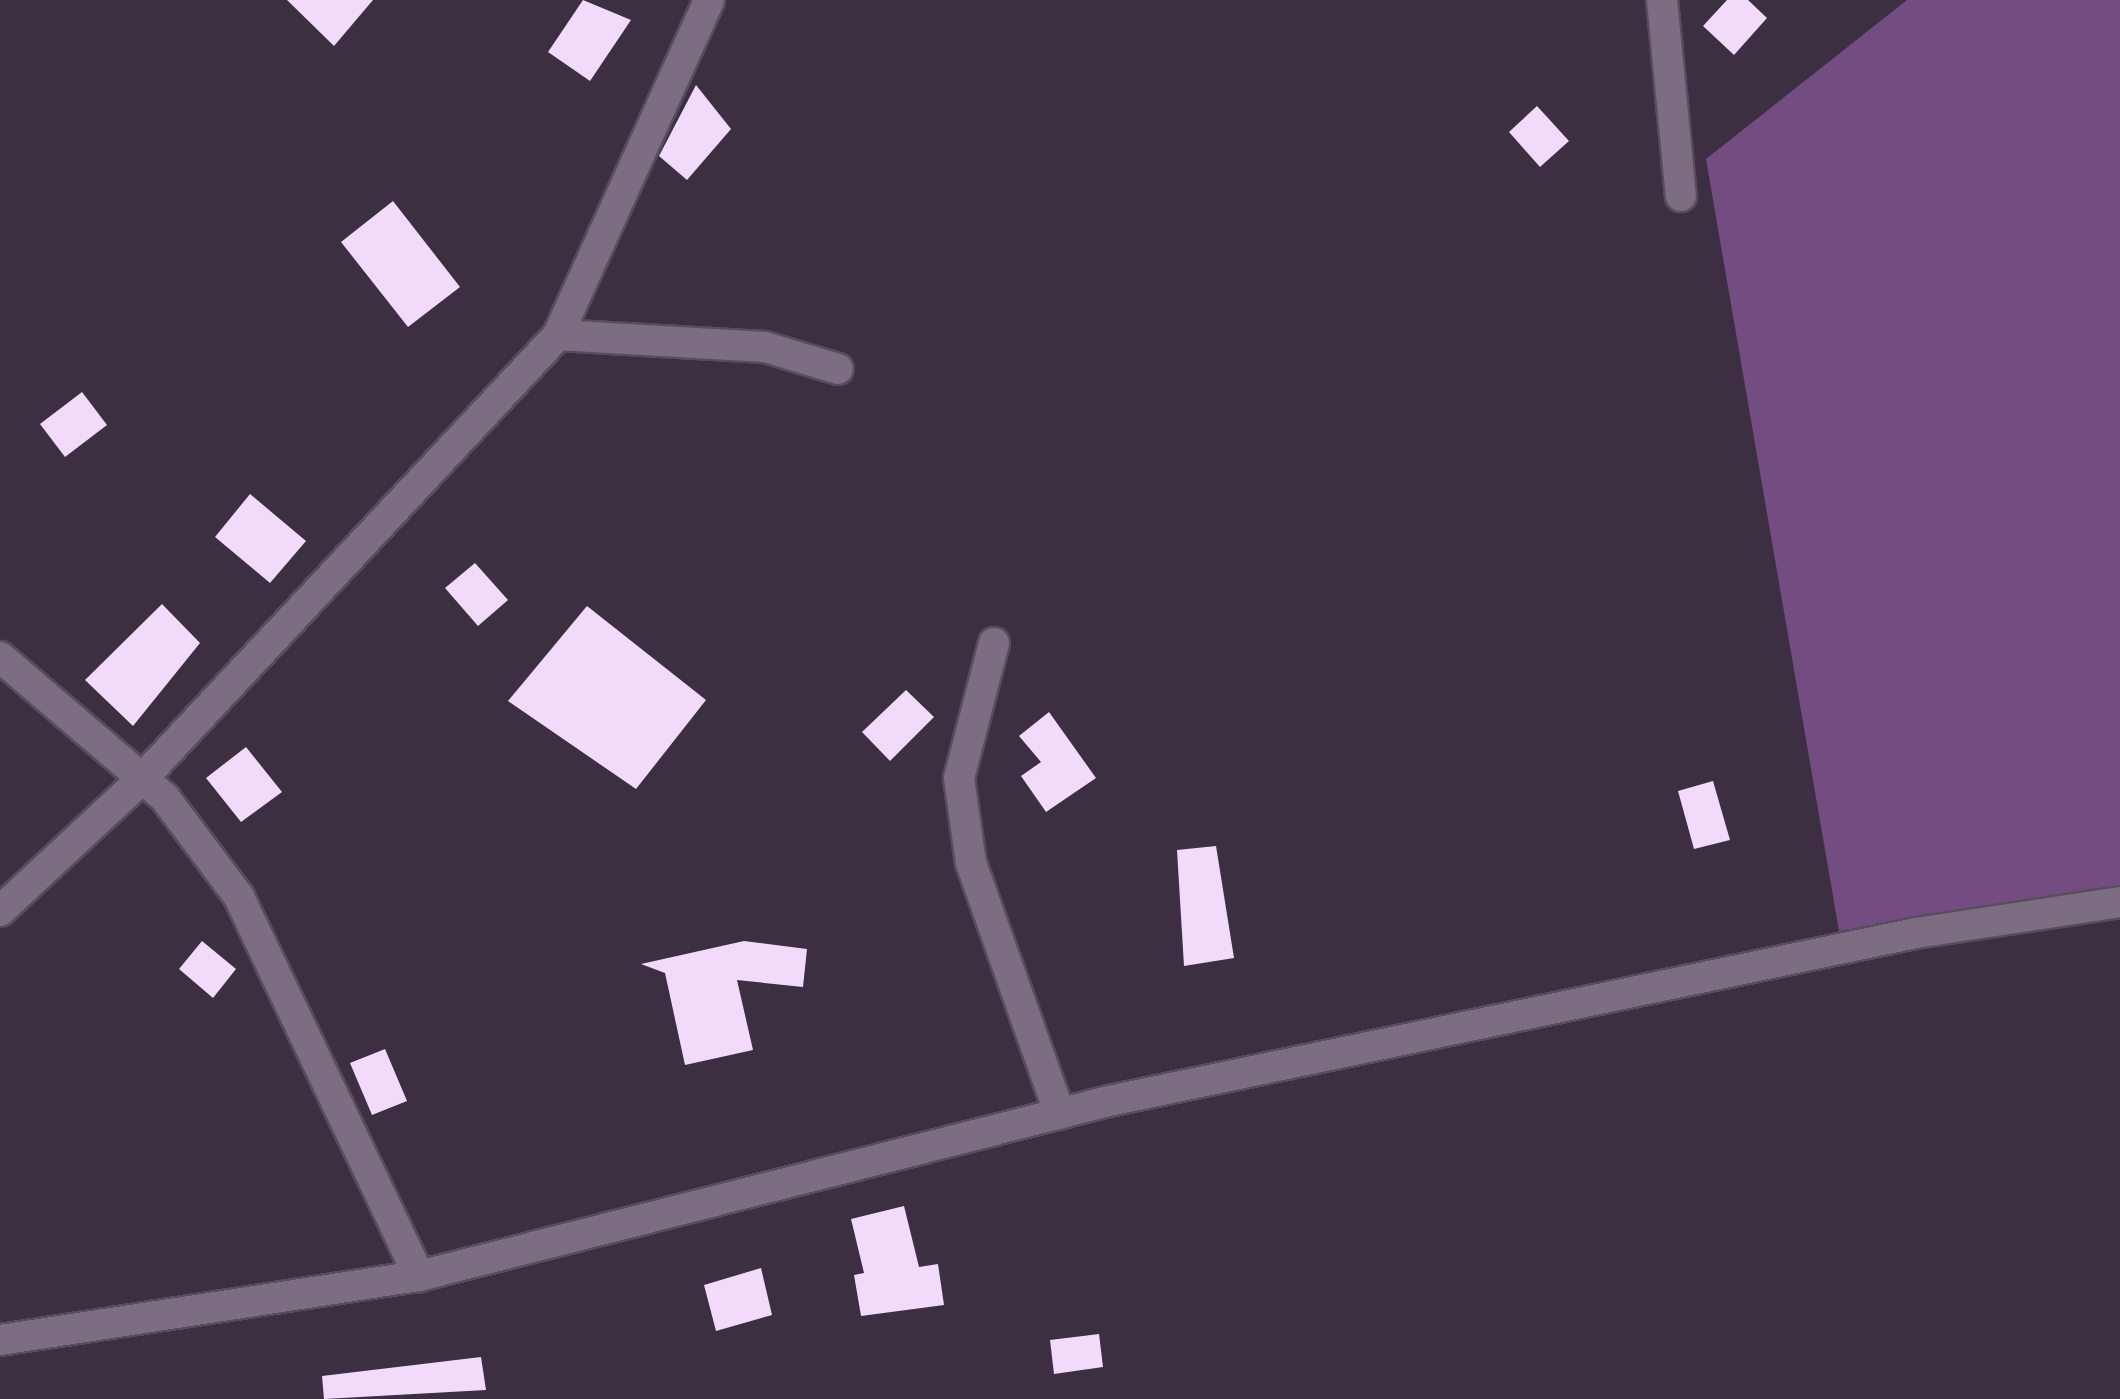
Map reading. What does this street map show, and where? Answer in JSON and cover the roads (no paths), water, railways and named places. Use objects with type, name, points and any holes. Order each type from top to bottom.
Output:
[{"type":"street","points":[[0,911],[141,780],[558,335],[709,0]]},
{"type":"street","points":[[1662,0],[1681,196]]},
{"type":"street","points":[[558,335],[765,347],[838,369]]},
{"type":"street","points":[[994,643],[959,778],[970,862],[1060,1114]]},
{"type":"street","points":[[0,657],[141,780],[239,896],[418,1276]]},
{"type":"street","points":[[0,1340],[418,1276],[1060,1114],[1916,932],[2120,902]]}]
